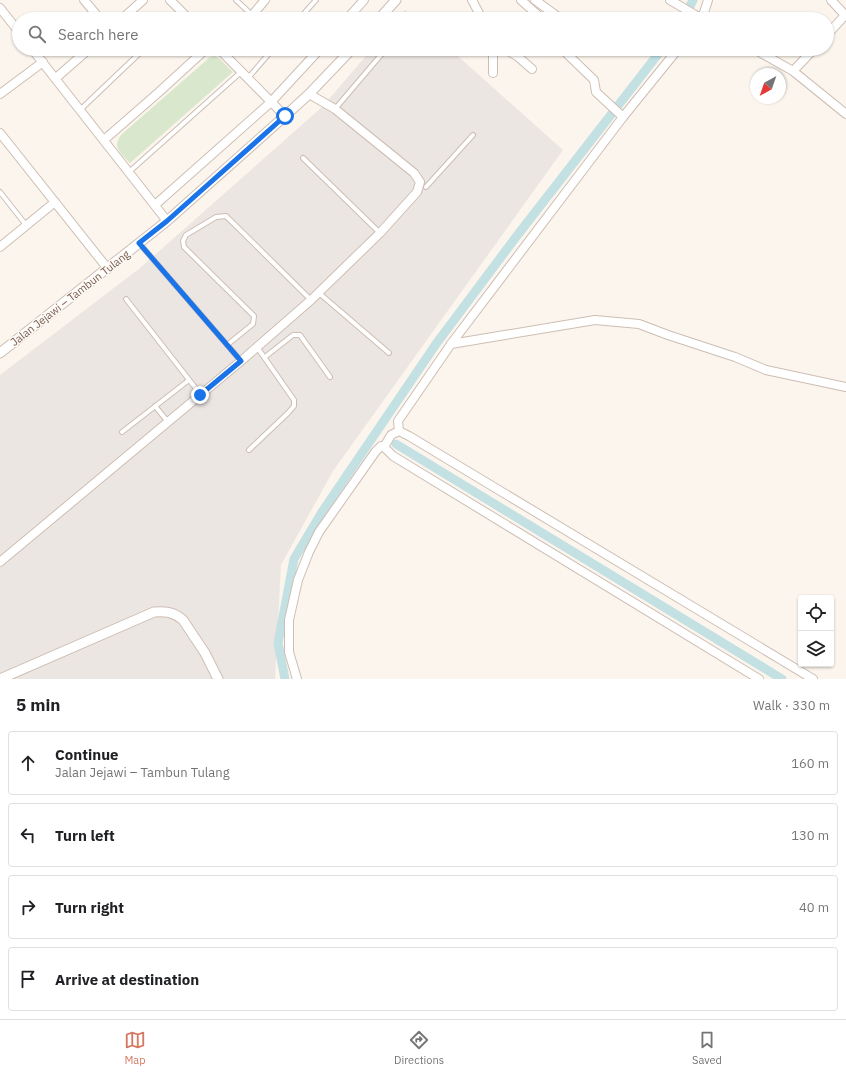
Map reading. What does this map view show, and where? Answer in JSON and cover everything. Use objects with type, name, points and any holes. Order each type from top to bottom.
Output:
[{"type":"street","points":[[84,0],[94,12]]},
{"type":"street","points":[[130,12],[143,0]]},
{"type":"street","points":[[170,0],[182,12]]},
{"type":"street","points":[[255,12],[265,0]]},
{"type":"street","points":[[353,12],[364,0]]},
{"type":"street","points":[[385,12],[396,0]]},
{"type":"street","points":[[472,0],[478,12]]},
{"type":"street","points":[[521,0],[534,12]]},
{"type":"street","points":[[535,0],[551,12]]},
{"type":"street","points":[[670,0],[689,12]]},
{"type":"street","points":[[703,12],[708,0]]},
{"type":"street","points":[[831,0],[845,15],[834,27]]},
{"type":"street","points":[[0,8],[12,23]]},
{"type":"street","points":[[38,56],[167,221]]},
{"type":"street","points":[[56,78],[81,56]]},
{"type":"street","points":[[104,140],[198,56]]},
{"type":"street","points":[[226,56],[285,116]]},
{"type":"street","points":[[155,205],[271,102],[314,56]]},
{"type":"street","name":"Jalan Jejawi – Tambun Tulang","points":[[0,353],[167,221],[309,94],[345,56]]},
{"type":"street","points":[[493,56],[493,73]]},
{"type":"street","points":[[517,56],[532,69]]},
{"type":"street","points":[[569,56],[594,80],[596,92],[621,116]]},
{"type":"street","points":[[399,431],[398,421],[451,344],[621,116],[672,56]]},
{"type":"street","points":[[767,56],[794,71],[846,114]]},
{"type":"street","points":[[794,71],[808,56]]},
{"type":"street","points":[[0,94],[43,62]]},
{"type":"street","points":[[0,562],[241,361],[311,300],[380,233],[417,192],[420,182],[414,173],[335,108],[309,94]]},
{"type":"street","points":[[0,133],[108,269]]},
{"type":"street","points":[[0,247],[55,202]]},
{"type":"street","points":[[451,344],[595,320],[639,324],[735,357],[766,370],[846,386]]},
{"type":"street","points":[[297,679],[289,652],[289,620],[298,580],[309,552],[319,532],[376,451],[381,446],[384,447],[391,435],[399,431]]},
{"type":"street","points":[[399,431],[813,679]]},
{"type":"street","points":[[384,447],[393,456],[759,679]]},
{"type":"street","points":[[0,679],[154,612],[165,611],[178,616],[183,620],[205,653],[218,679]]},
{"type":"lane","points":[[236,0],[247,12]]},
{"type":"lane","points":[[305,12],[316,0]]},
{"type":"lane","points":[[80,110],[137,56]]},
{"type":"lane","points":[[248,78],[267,56]]},
{"type":"lane","points":[[335,108],[380,56]]},
{"type":"lane","points":[[129,172],[241,72]]},
{"type":"lane","points":[[426,187],[472,135]]},
{"type":"lane","points":[[302,158],[380,233]]},
{"type":"lane","points":[[0,192],[26,226]]},
{"type":"lane","points":[[227,345],[253,324],[254,316],[184,247],[183,241],[186,235],[216,217],[226,216],[311,300]]},
{"type":"lane","points":[[139,243],[241,361]]},
{"type":"lane","points":[[319,292],[389,353]]},
{"type":"lane","points":[[126,299],[200,395]]},
{"type":"lane","points":[[265,357],[293,335],[297,334],[300,335],[330,377]]},
{"type":"lane","points":[[249,450],[294,406],[294,400],[257,347]]},
{"type":"lane","points":[[122,432],[189,380]]},
{"type":"lane","points":[[155,406],[168,422]]},
{"type":"shaded area","points":[[366,56],[458,56],[563,150],[333,471],[281,565],[275,679],[0,679],[0,375],[140,268],[322,107]]},
{"type":"green space","points":[[214,56],[220,59],[233,72],[130,163],[118,150],[117,143],[122,134],[209,58]]},
{"type":"waterway","points":[[687,12],[693,0]]},
{"type":"waterway","points":[[285,679],[278,643],[294,559],[322,512],[436,344],[516,237],[657,56]]},
{"type":"waterway","points":[[396,444],[782,679]]},
{"type":"route","points":[[200,395],[241,361],[139,243],[167,221],[285,116]]}]
